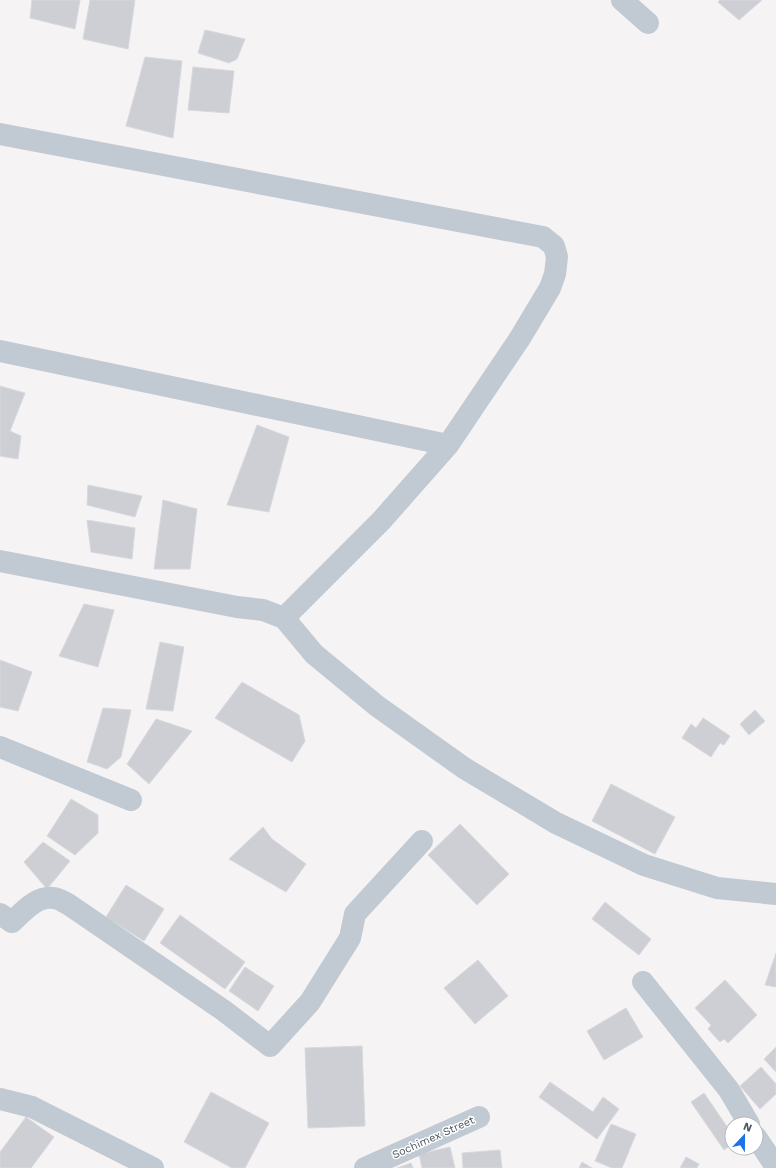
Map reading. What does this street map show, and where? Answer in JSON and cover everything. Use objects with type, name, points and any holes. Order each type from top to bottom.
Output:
[{"type":"street","points":[[622,0],[648,23]]},
{"type":"street","points":[[0,134],[543,237],[554,246],[557,257],[555,274],[550,288],[520,338],[448,445],[381,521],[284,618]]},
{"type":"street","points":[[0,351],[448,445]]},
{"type":"street","points":[[0,560],[229,605],[263,610],[284,618],[314,654],[377,706],[464,768],[556,823],[644,865],[717,888],[776,894]]},
{"type":"street","points":[[0,748],[131,800]]},
{"type":"street","points":[[0,914],[12,922],[28,906],[44,899],[54,898],[68,904],[223,1010],[270,1046],[310,1002],[350,938],[355,914],[422,841]]},
{"type":"street","points":[[643,982],[728,1090],[744,1116]]},
{"type":"street","points":[[0,1099],[32,1107],[153,1168]]},
{"type":"street","name":"Sochimex Street","points":[[365,1168],[479,1117]]},
{"type":"street","points":[[764,1149],[776,1167]]},
{"type":"building","points":[[32,0],[80,0],[75,29],[30,18]]},
{"type":"building","points":[[90,0],[135,0],[128,49],[83,39]]},
{"type":"building","points":[[720,0],[762,0],[739,20],[718,2]]},
{"type":"building","points":[[205,30],[245,39],[237,59],[229,63],[198,53]]},
{"type":"building","points":[[145,57],[182,61],[173,138],[126,126]]},
{"type":"building","points":[[193,67],[234,71],[229,113],[188,110]]},
{"type":"building","points":[[0,386],[25,393],[10,431],[21,436],[18,459],[0,456]]},
{"type":"building","points":[[257,425],[289,437],[269,512],[227,505]]},
{"type":"building","points":[[88,485],[142,496],[135,517],[87,505]]},
{"type":"building","points":[[163,500],[197,509],[190,569],[154,569]]},
{"type":"building","points":[[87,520],[135,528],[132,559],[91,552]]},
{"type":"building","points":[[84,604],[114,610],[98,667],[59,656]]},
{"type":"building","points":[[160,642],[184,647],[173,711],[146,709]]},
{"type":"building","points":[[0,660],[32,672],[18,711],[0,707]]},
{"type":"building","points":[[242,682],[299,715],[305,741],[292,762],[215,718]]},
{"type":"building","points":[[103,708],[131,710],[121,757],[107,769],[87,762]]},
{"type":"building","points":[[755,710],[765,721],[749,735],[740,724]]},
{"type":"building","points":[[703,718],[730,736],[724,745],[720,743],[711,757],[682,738],[691,724],[696,728]]},
{"type":"building","points":[[156,719],[192,731],[149,784],[127,764]]},
{"type":"building","points":[[611,784],[675,817],[655,854],[592,821]]},
{"type":"building","points":[[71,799],[98,815],[98,833],[75,855],[47,836]]},
{"type":"building","points":[[460,824],[509,874],[477,905],[428,855]]},
{"type":"building","points":[[263,827],[272,839],[306,864],[286,892],[229,859]]},
{"type":"building","points":[[43,842],[70,861],[47,889],[24,862]]},
{"type":"building","points":[[126,885],[164,909],[144,941],[106,917]]},
{"type":"building","points":[[605,902],[651,939],[639,955],[592,919]]},
{"type":"building","points":[[180,915],[245,962],[225,989],[160,943]]},
{"type":"building","points":[[776,953],[776,987],[765,985]]},
{"type":"building","points":[[478,960],[508,996],[475,1024],[444,988]]},
{"type":"building","points":[[245,967],[274,986],[258,1011],[229,991]]},
{"type":"building","points":[[725,980],[757,1015],[728,1043],[724,1039],[720,1042],[708,1029],[711,1025],[695,1008]]},
{"type":"building","points":[[626,1008],[643,1037],[604,1060],[587,1031]]},
{"type":"building","points":[[362,1046],[365,1126],[308,1128],[305,1048]]},
{"type":"building","points":[[776,1047],[776,1072],[764,1059]]},
{"type":"building","points":[[761,1067],[776,1084],[776,1094],[760,1109],[740,1086]]},
{"type":"building","points":[[550,1082],[593,1112],[603,1097],[619,1109],[597,1139],[539,1097]]},
{"type":"building","points":[[211,1092],[269,1123],[245,1168],[232,1168],[184,1142]]},
{"type":"building","points":[[704,1093],[724,1122],[724,1150],[691,1102]]},
{"type":"building","points":[[26,1117],[54,1137],[31,1168],[0,1168],[0,1152]]},
{"type":"building","points":[[611,1124],[636,1134],[622,1168],[612,1168],[595,1161]]},
{"type":"building","points":[[450,1147],[455,1168],[422,1168],[419,1154]]},
{"type":"building","points":[[500,1150],[502,1168],[463,1168],[462,1153]]},
{"type":"building","points":[[686,1157],[699,1164],[697,1168],[680,1168]]},
{"type":"building","points":[[582,1162],[592,1168],[579,1168]]},
{"type":"building","points":[[411,1163],[413,1168],[397,1168]]}]
